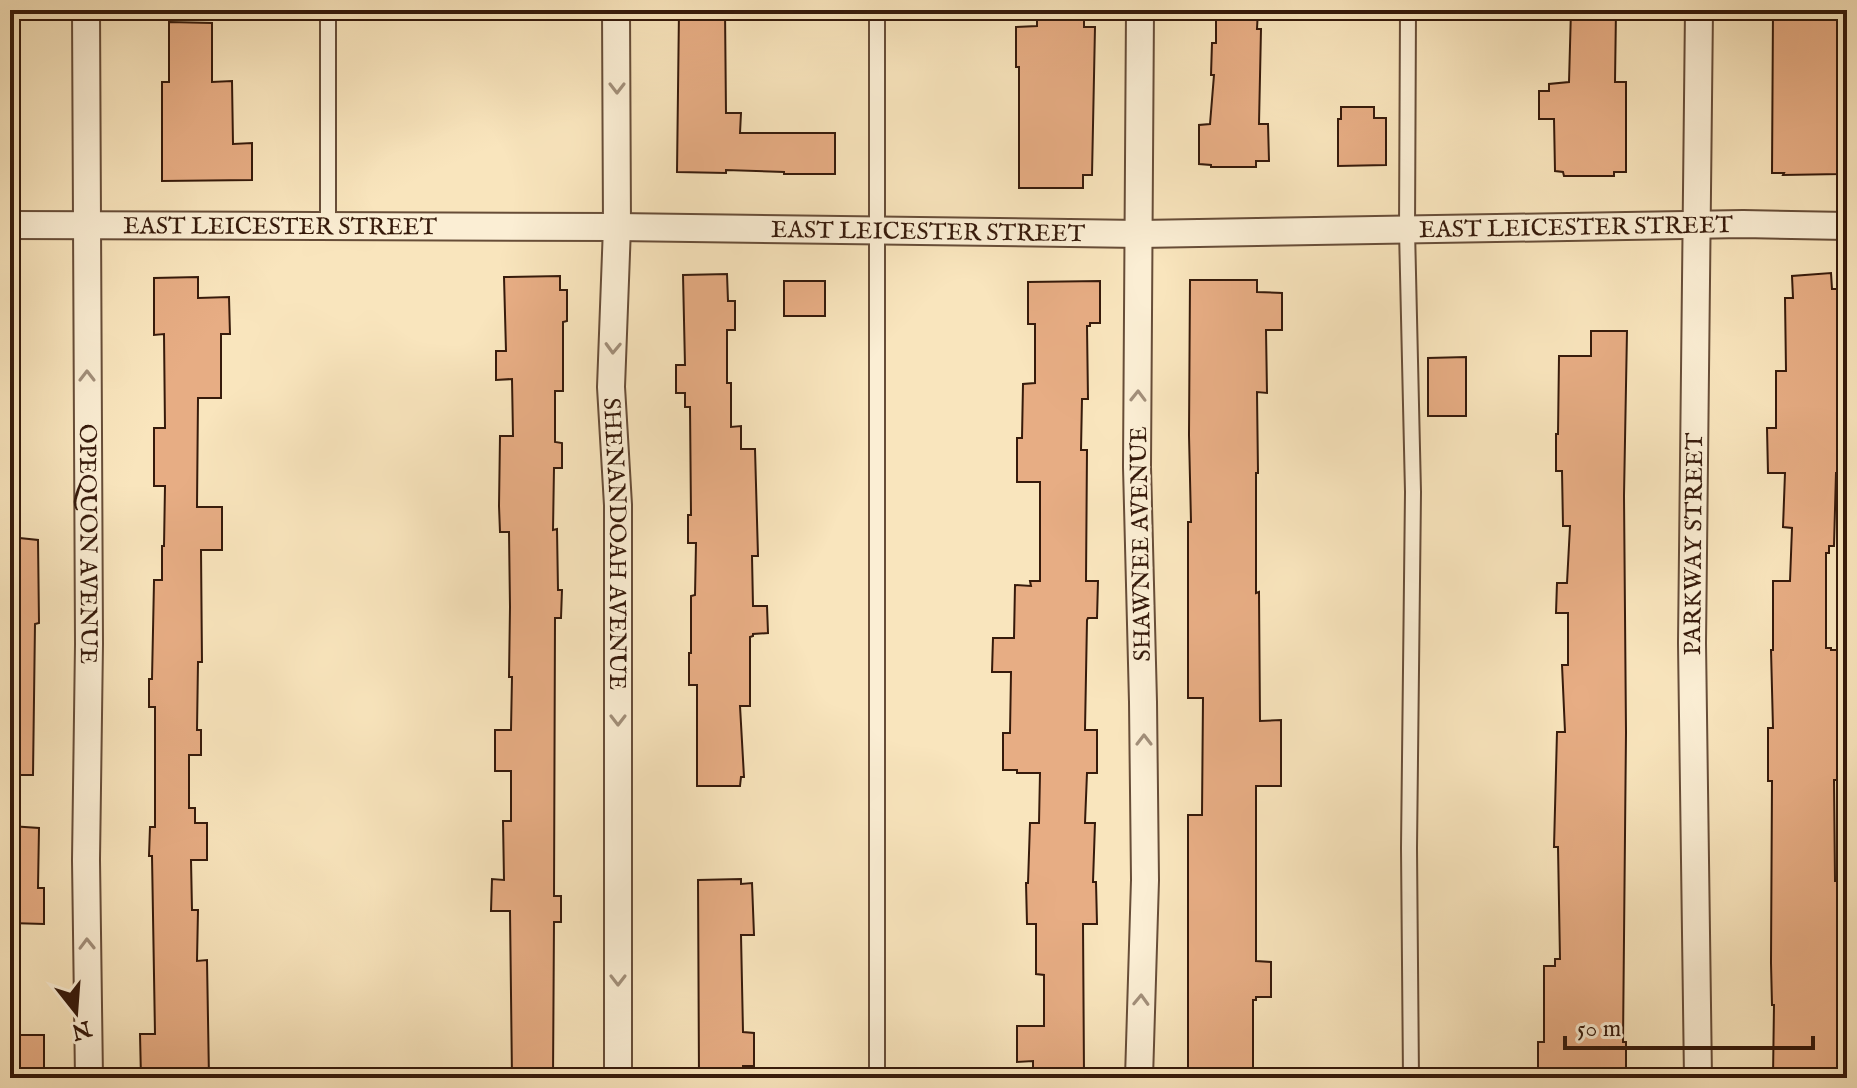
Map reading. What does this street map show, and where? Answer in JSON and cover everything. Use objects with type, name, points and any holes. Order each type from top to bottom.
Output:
[{"type":"street","name":"OPEQUON AVENUE","points":[[86,10],[89,1078]]},
{"type":"street","name":"SHENANDOAH AVENUE","points":[[616,10],[617,227],[611,387],[618,505],[618,1078]]},
{"type":"street","name":"SHAWNEE AVENUE","points":[[1139,1078],[1145,880],[1137,467],[1140,10]]},
{"type":"street","name":"PARKWAY STREET","points":[[1698,1078],[1692,643],[1699,10]]},
{"type":"street","name":"EAST LEICESTER STREET","points":[[10,225],[617,227],[1140,234],[1698,224],[1847,226]]},
{"type":"lane","points":[[328,10],[328,227]]},
{"type":"lane","points":[[877,10],[877,1078]]},
{"type":"lane","points":[[1408,10],[1407,230],[1413,492],[1409,848],[1411,1078]]},
{"type":"building","points":[[679,10],[725,10],[726,113],[741,113],[740,133],[835,133],[835,174],[726,170],[726,173],[677,172]]},
{"type":"building","points":[[1037,10],[1084,10],[1084,27],[1095,27],[1092,175],[1083,175],[1083,188],[1019,188],[1016,27],[1037,26]]},
{"type":"building","points":[[1216,10],[1258,10],[1257,29],[1261,29],[1259,124],[1268,124],[1269,161],[1256,161],[1256,167],[1199,164],[1199,125],[1210,124]]},
{"type":"building","points":[[1571,10],[1616,10],[1615,82],[1626,82],[1626,172],[1614,172],[1614,176],[1564,176],[1563,172],[1555,171],[1554,119],[1539,119],[1539,91],[1549,91],[1549,84],[1569,82]]},
{"type":"building","points":[[1773,10],[1839,10],[1841,174],[1772,173]]},
{"type":"building","points":[[169,22],[212,23],[212,82],[232,81],[233,144],[252,143],[252,180],[162,181],[162,82],[169,82]]},
{"type":"building","points":[[1341,107],[1374,107],[1374,118],[1386,118],[1386,165],[1338,166]]},
{"type":"building","points":[[1831,273],[1832,289],[1847,289],[1847,320],[1841,320],[1840,428],[1845,428],[1846,472],[1836,473],[1834,546],[1829,546],[1829,553],[1826,553],[1826,648],[1847,650],[1847,780],[1834,780],[1835,881],[1847,881],[1847,984],[1840,983],[1845,1078],[1785,1078],[1773,1077],[1772,781],[1768,781],[1768,728],[1773,728],[1773,581],[1790,581],[1792,528],[1783,527],[1785,473],[1768,473],[1767,428],[1776,428],[1776,371],[1786,371],[1785,298],[1793,298],[1792,276]]},
{"type":"building","points":[[727,274],[728,301],[735,301],[735,330],[727,330],[731,427],[741,426],[741,449],[755,449],[758,556],[752,556],[753,606],[767,606],[768,633],[750,637],[750,706],[740,706],[744,777],[741,777],[740,786],[697,786],[697,685],[689,685],[696,543],[688,543],[688,515],[691,515],[690,407],[685,407],[685,393],[676,393],[676,365],[685,365],[683,275]]},
{"type":"building","points":[[560,276],[560,290],[567,290],[567,321],[563,322],[563,391],[555,391],[555,442],[562,443],[562,468],[554,468],[553,530],[557,529],[558,590],[562,590],[561,618],[555,618],[554,896],[561,896],[561,922],[554,922],[553,1078],[512,1078],[510,911],[491,911],[492,879],[504,880],[503,821],[511,821],[511,771],[495,771],[495,730],[511,730],[509,532],[500,532],[499,506],[500,436],[513,436],[512,379],[496,380],[496,351],[506,351],[504,277]]},
{"type":"building","points":[[198,277],[198,298],[229,297],[230,334],[221,334],[221,398],[198,398],[197,507],[222,507],[222,550],[201,550],[202,662],[198,662],[197,730],[201,730],[201,755],[189,755],[189,808],[195,808],[195,823],[207,823],[207,860],[191,860],[192,910],[198,910],[197,961],[207,960],[209,1078],[141,1078],[140,1034],[155,1034],[152,856],[149,856],[150,827],[155,827],[155,707],[149,707],[149,679],[152,679],[154,580],[162,580],[165,486],[154,486],[154,428],[165,428],[164,334],[154,335],[154,278]]},
{"type":"building","points":[[1190,280],[1257,280],[1257,292],[1282,293],[1282,330],[1266,330],[1267,393],[1257,392],[1256,593],[1259,592],[1260,721],[1281,720],[1281,786],[1256,786],[1256,961],[1271,962],[1271,997],[1256,997],[1253,1000],[1253,1074],[1188,1074],[1188,815],[1202,815],[1203,698],[1188,698]]},
{"type":"building","points":[[784,281],[825,281],[825,316],[784,316]]},
{"type":"building","points":[[1100,281],[1100,323],[1087,326],[1088,399],[1082,399],[1081,450],[1087,450],[1086,581],[1098,581],[1097,618],[1087,620],[1085,730],[1097,730],[1097,773],[1087,773],[1085,823],[1095,823],[1093,882],[1096,882],[1097,924],[1083,924],[1084,1074],[1033,1074],[1033,1061],[1017,1062],[1017,1026],[1044,1026],[1044,975],[1036,974],[1036,924],[1027,924],[1026,883],[1030,823],[1039,823],[1040,773],[1003,770],[1003,733],[1010,733],[1011,672],[992,672],[993,638],[1014,638],[1015,585],[1031,586],[1030,581],[1040,581],[1040,482],[1017,482],[1017,438],[1022,438],[1023,384],[1035,383],[1035,324],[1028,324],[1028,282]]},
{"type":"building","points":[[1591,331],[1627,331],[1623,1042],[1626,1042],[1626,1077],[1550,1078],[1550,1075],[1538,1075],[1538,1042],[1544,1042],[1544,966],[1555,966],[1555,959],[1560,959],[1558,847],[1554,847],[1557,732],[1565,732],[1562,665],[1568,665],[1568,613],[1556,613],[1557,583],[1567,583],[1570,526],[1563,526],[1562,471],[1556,471],[1559,356],[1591,356]]},
{"type":"building","points":[[1466,357],[1466,416],[1428,416],[1428,358]]},
{"type":"building","points":[[10,537],[38,540],[39,623],[35,624],[33,775],[10,775]]},
{"type":"building","points":[[10,826],[39,828],[38,888],[44,888],[44,924],[10,923]]},
{"type":"building","points":[[741,879],[741,884],[752,883],[754,935],[741,935],[743,1032],[754,1033],[754,1066],[743,1066],[743,1078],[699,1078],[698,880]]},
{"type":"building","points":[[10,1035],[44,1035],[44,1076],[10,1077]]}]
